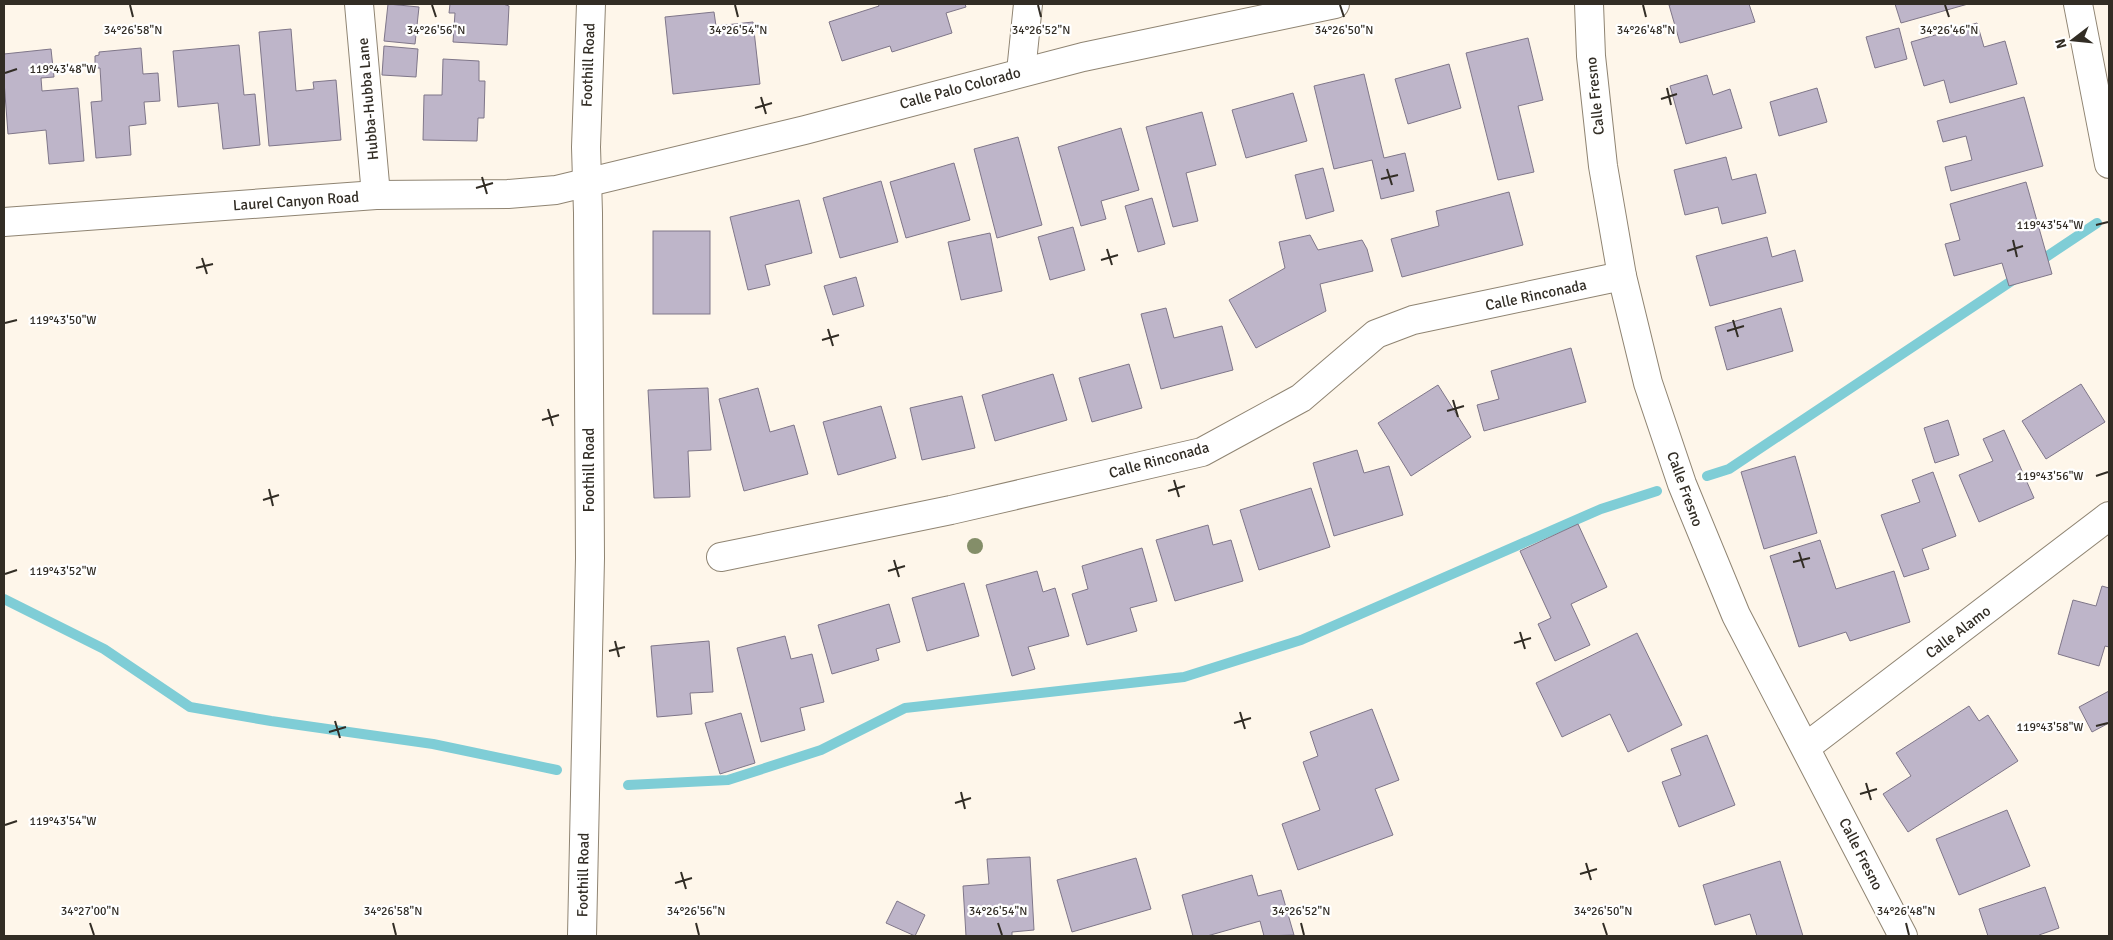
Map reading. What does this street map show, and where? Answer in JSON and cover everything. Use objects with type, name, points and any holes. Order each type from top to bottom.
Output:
[{"type":"street","name":"Hubba-Hubba Lane","points":[[359,4],[376,195]]},
{"type":"street","name":"Foothill Road","points":[[582,936],[590,558],[587,94],[591,4]]},
{"type":"street","points":[[1021,72],[1028,4]]},
{"type":"street","name":"Calle Palo Colorado","points":[[587,182],[805,130],[1083,57],[1335,4]]},
{"type":"street","name":"Calle Fresno","points":[[1589,4],[1591,56],[1603,166],[1622,276],[1648,383],[1685,493],[1736,615],[1903,936]]},
{"type":"street","points":[[2078,4],[2109,164]]},
{"type":"street","name":"Laurel Canyon Road","points":[[4,222],[376,195],[508,194],[556,190],[587,182]]},
{"type":"street","name":"Calle Rinconada","points":[[721,557],[951,510],[1202,452],[1301,398],[1376,334],[1394,326],[1413,320],[1622,276]]},
{"type":"street","name":"Calle Alamo","points":[[1806,747],[2109,516]]},
{"type":"building","points":[[388,4],[419,7],[415,44],[384,41]]},
{"type":"building","points":[[450,4],[503,4],[509,6],[507,45],[453,42],[455,13],[449,13]]},
{"type":"building","points":[[878,4],[965,4],[966,7],[946,13],[952,33],[892,52],[890,46],[842,61],[829,22],[879,6]]},
{"type":"building","points":[[1749,4],[1755,22],[1680,43],[1669,5]]},
{"type":"building","points":[[1895,4],[1968,4],[1901,23]]},
{"type":"building","points":[[714,12],[716,26],[753,22],[760,84],[673,94],[665,17]]},
{"type":"building","points":[[1977,23],[1984,47],[2005,41],[2017,84],[1950,103],[1944,80],[1924,86],[1911,42]]},
{"type":"building","points":[[1899,28],[1907,59],[1875,68],[1866,37]]},
{"type":"building","points":[[291,29],[296,91],[314,89],[313,82],[336,80],[341,140],[269,146],[259,32]]},
{"type":"building","points":[[1528,38],[1543,100],[1518,106],[1534,172],[1498,180],[1466,53]]},
{"type":"building","points":[[239,45],[244,95],[255,94],[260,145],[223,149],[218,103],[178,107],[173,51]]},
{"type":"building","points":[[384,46],[418,49],[416,77],[382,75]]},
{"type":"building","points":[[141,48],[143,74],[158,73],[160,101],[144,102],[146,124],[129,126],[131,155],[96,158],[91,102],[102,101],[100,68],[95,68],[95,56],[99,55],[99,52]]},
{"type":"building","points":[[51,49],[54,77],[41,78],[42,91],[78,88],[84,161],[49,164],[46,130],[8,134],[4,54]]},
{"type":"building","points":[[443,59],[479,61],[479,81],[485,81],[484,118],[478,118],[477,141],[423,140],[424,95],[442,95]]},
{"type":"building","points":[[1449,64],[1461,108],[1408,124],[1395,79]]},
{"type":"building","points":[[1364,74],[1384,158],[1405,153],[1414,191],[1381,199],[1372,160],[1334,169],[1314,86]]},
{"type":"building","points":[[1707,75],[1713,95],[1730,89],[1742,128],[1686,144],[1670,86]]},
{"type":"building","points":[[1817,88],[1827,122],[1779,136],[1770,102]]},
{"type":"building","points":[[1293,93],[1307,141],[1246,158],[1232,110]]},
{"type":"building","points":[[2024,97],[2043,166],[1951,191],[1945,167],[1972,160],[1966,136],[1943,142],[1937,121]]},
{"type":"building","points":[[1202,112],[1216,165],[1186,173],[1198,221],[1173,227],[1146,127]]},
{"type":"building","points":[[1121,128],[1139,190],[1101,201],[1106,219],[1081,226],[1058,147]]},
{"type":"building","points":[[1018,137],[1042,225],[997,238],[974,149]]},
{"type":"building","points":[[1726,157],[1732,180],[1756,174],[1766,213],[1722,224],[1718,207],[1685,215],[1674,170]]},
{"type":"building","points":[[954,163],[970,220],[906,238],[890,182]]},
{"type":"building","points":[[1323,168],[1334,211],[1306,219],[1295,175]]},
{"type":"building","points":[[881,181],[898,242],[840,258],[823,198]]},
{"type":"building","points":[[2026,182],[2052,274],[2009,286],[2002,263],[1954,276],[1945,244],[1960,240],[1950,204]]},
{"type":"building","points":[[1509,192],[1523,245],[1402,277],[1391,239],[1439,226],[1436,211]]},
{"type":"building","points":[[1152,198],[1165,244],[1138,252],[1125,206]]},
{"type":"building","points":[[799,200],[812,253],[765,265],[770,285],[748,290],[730,217]]},
{"type":"building","points":[[1073,227],[1085,270],[1050,280],[1038,237]]},
{"type":"building","points":[[653,231],[710,231],[710,314],[653,314]]},
{"type":"building","points":[[990,233],[1002,291],[961,300],[948,242]]},
{"type":"building","points":[[1310,235],[1318,250],[1362,240],[1367,249],[1373,271],[1320,284],[1326,311],[1256,348],[1229,300],[1285,268],[1279,242]]},
{"type":"building","points":[[1767,237],[1772,257],[1795,250],[1803,281],[1710,306],[1696,256]]},
{"type":"building","points":[[856,277],[864,306],[833,315],[824,286]]},
{"type":"building","points":[[1166,308],[1174,338],[1222,326],[1233,370],[1161,389],[1141,314]]},
{"type":"building","points":[[1781,308],[1793,351],[1727,370],[1715,327]]},
{"type":"building","points":[[1571,348],[1586,402],[1484,431],[1477,405],[1499,399],[1491,371]]},
{"type":"building","points":[[1129,364],[1142,408],[1092,422],[1079,378]]},
{"type":"building","points":[[1053,374],[1067,420],[995,441],[982,395]]},
{"type":"building","points":[[2081,384],[2105,422],[2046,459],[2022,421]]},
{"type":"building","points":[[1438,385],[1471,437],[1411,476],[1378,423]]},
{"type":"building","points":[[708,388],[711,450],[688,451],[690,497],[654,498],[648,390]]},
{"type":"building","points":[[758,388],[770,432],[794,425],[808,474],[744,491],[719,399]]},
{"type":"building","points":[[962,396],[975,448],[922,460],[910,408]]},
{"type":"building","points":[[881,406],[896,458],[838,475],[823,422]]},
{"type":"building","points":[[1948,420],[1959,455],[1935,463],[1924,428]]},
{"type":"building","points":[[2004,430],[2034,498],[1979,522],[1959,475],[1993,461],[1983,439]]},
{"type":"building","points":[[1357,450],[1364,473],[1389,466],[1403,515],[1334,536],[1313,463]]},
{"type":"building","points":[[1795,456],[1817,533],[1764,549],[1741,472]]},
{"type":"building","points":[[1933,472],[1956,536],[1922,549],[1929,569],[1904,577],[1881,515],[1920,502],[1912,480]]},
{"type":"building","points":[[1311,488],[1330,547],[1259,570],[1240,510]]},
{"type":"building","points":[[1578,524],[1607,587],[1571,604],[1590,645],[1555,661],[1538,624],[1551,618],[1520,551]]},
{"type":"building","points":[[1208,525],[1213,545],[1231,540],[1243,581],[1175,601],[1156,540]]},
{"type":"building","points":[[1820,540],[1836,589],[1894,571],[1910,622],[1850,641],[1846,632],[1799,647],[1770,556]]},
{"type":"building","points":[[1142,548],[1157,601],[1130,608],[1137,631],[1087,645],[1072,594],[1088,589],[1082,566]]},
{"type":"building","points":[[1037,571],[1043,592],[1055,588],[1069,636],[1028,647],[1035,669],[1012,676],[986,585]]},
{"type":"building","points":[[964,583],[979,636],[927,651],[912,598]]},
{"type":"building","points":[[2102,586],[2109,588],[2109,647],[2105,646],[2099,666],[2058,654],[2073,600],[2096,606]]},
{"type":"building","points":[[889,604],[900,642],[876,649],[879,660],[832,674],[818,625]]},
{"type":"building","points":[[1637,633],[1682,725],[1628,752],[1610,714],[1562,737],[1536,683]]},
{"type":"building","points":[[785,636],[791,659],[812,654],[824,702],[800,708],[805,730],[761,742],[737,648]]},
{"type":"building","points":[[709,641],[713,692],[690,693],[692,714],[657,717],[651,646]]},
{"type":"building","points":[[2109,691],[2109,723],[2092,732],[2079,707]]},
{"type":"building","points":[[1969,706],[1979,721],[1988,715],[2018,761],[1908,832],[1883,794],[1911,776],[1896,753]]},
{"type":"building","points":[[1372,709],[1399,780],[1375,789],[1393,835],[1298,870],[1282,824],[1320,810],[1303,762],[1318,756],[1310,732]]},
{"type":"building","points":[[741,713],[755,763],[720,774],[705,723]]},
{"type":"building","points":[[1707,735],[1735,805],[1679,827],[1662,782],[1681,775],[1671,749]]},
{"type":"building","points":[[2007,810],[2030,866],[1959,895],[1936,839]]},
{"type":"building","points":[[1030,857],[1034,930],[1012,932],[1012,936],[966,936],[963,886],[989,884],[987,859]]},
{"type":"building","points":[[1136,858],[1151,909],[1072,932],[1057,880]]},
{"type":"building","points":[[1780,861],[1803,936],[1757,936],[1750,914],[1715,925],[1703,885]]},
{"type":"building","points":[[1252,875],[1258,896],[1281,890],[1294,935],[1264,936],[1260,921],[1207,936],[1193,936],[1182,895]]},
{"type":"building","points":[[2045,887],[2059,928],[2039,936],[1988,936],[1979,909]]},
{"type":"building","points":[[897,901],[925,915],[915,936],[886,923]]},
{"type":"waterway","points":[[2037,263],[2097,223]]},
{"type":"waterway","points":[[1707,476],[1729,469],[2019,276]]},
{"type":"waterway","points":[[628,785],[728,780],[821,750],[905,708],[1184,677],[1301,640],[1601,509],[1657,491]]},
{"type":"waterway","points":[[4,599],[104,649],[190,707],[271,721],[433,744],[557,770]]}]
